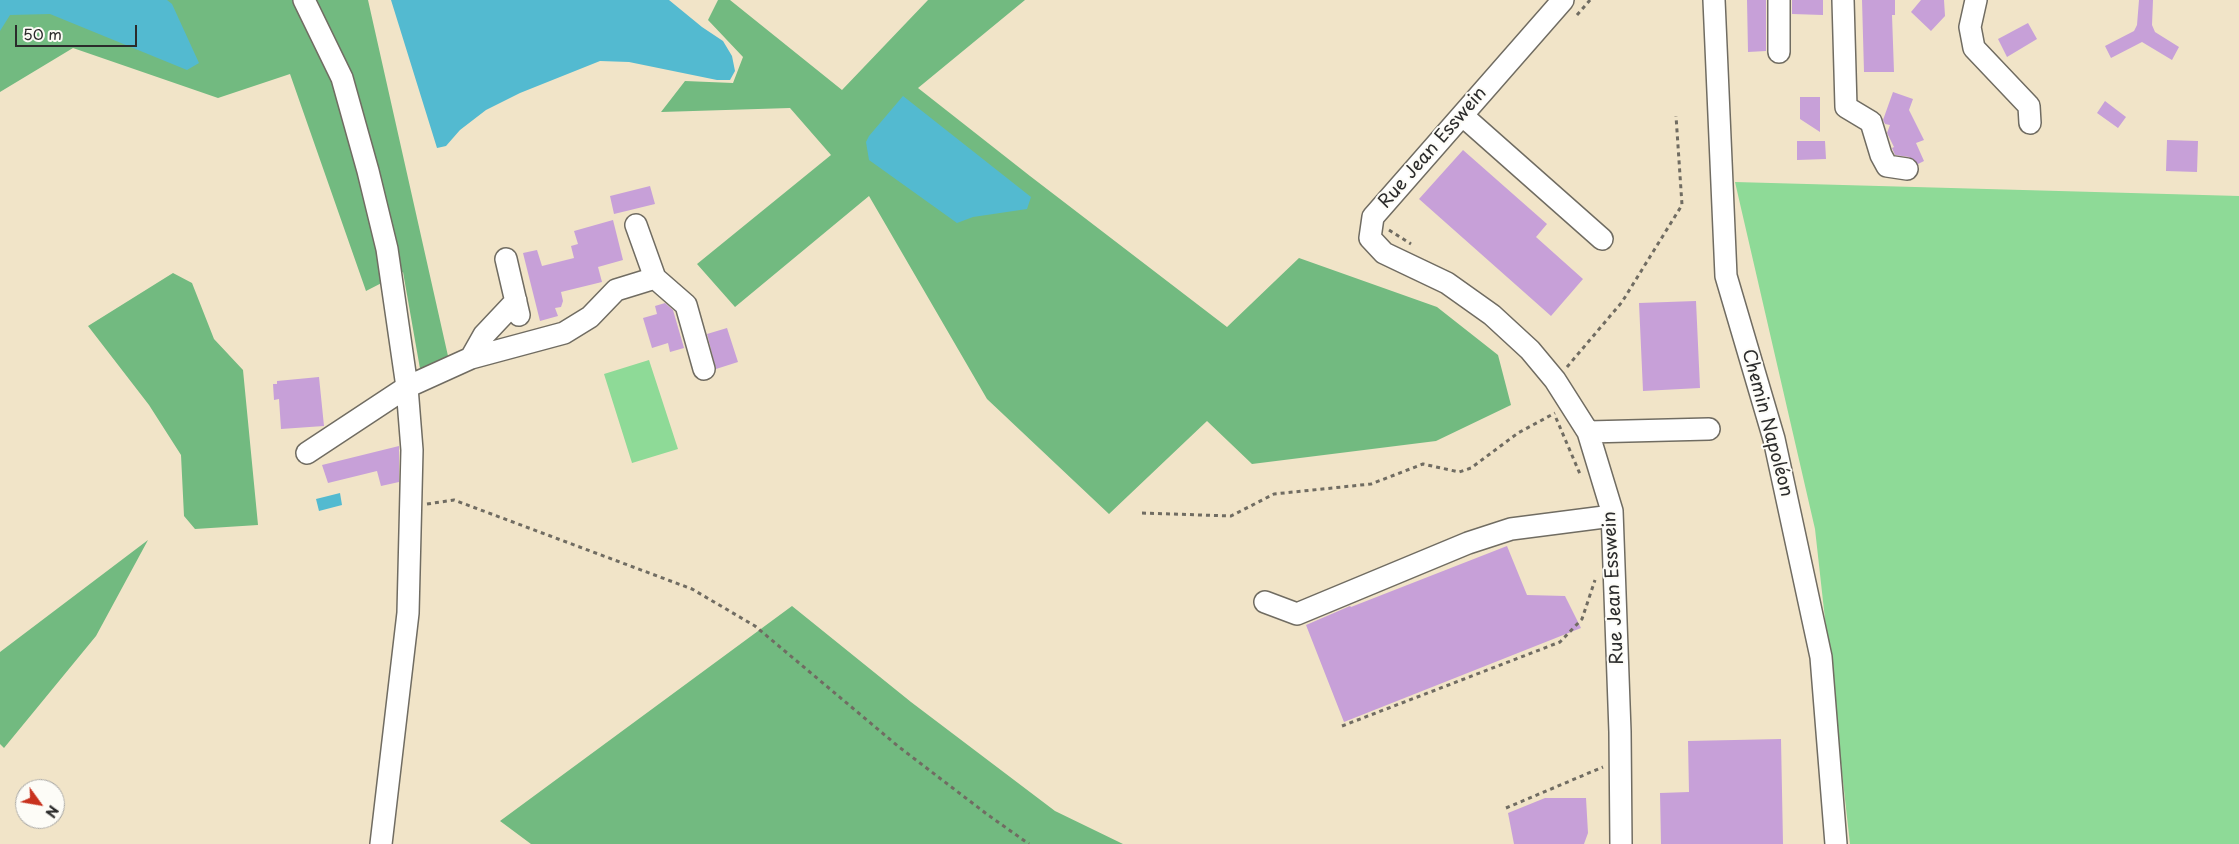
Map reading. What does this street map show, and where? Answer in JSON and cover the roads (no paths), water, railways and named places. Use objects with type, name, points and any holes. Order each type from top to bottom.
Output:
[{"type":"street","points":[[304,0],[342,78],[368,171],[387,249],[407,387],[412,450],[408,613],[381,844]]},
{"type":"street","name":"Rue Jean Esswein","points":[[1563,0],[1463,116],[1373,216],[1370,238],[1384,253],[1447,283],[1492,315],[1530,350],[1555,380],[1558,409],[1588,432],[1612,516],[1620,732],[1621,844]]},
{"type":"street","name":"Chemin Napoléon","points":[[1714,0],[1726,276],[1774,439],[1821,657],[1836,844]]},
{"type":"street","points":[[1779,0],[1779,52]]},
{"type":"street","points":[[1843,0],[1846,108],[1871,122],[1880,155],[1887,166],[1907,168]]},
{"type":"street","points":[[1976,0],[1970,27],[1974,48],[2029,106],[2030,122]]},
{"type":"street","points":[[1463,116],[1602,239]]},
{"type":"street","points":[[636,225],[654,278],[686,305],[704,369]]},
{"type":"street","points":[[470,358],[484,335],[518,309],[506,259]]},
{"type":"street","points":[[307,453],[407,387],[470,358],[564,333],[590,317],[616,290],[654,278]]},
{"type":"street","points":[[1588,432],[1710,430]]},
{"type":"street","points":[[1265,602],[1297,614],[1468,543],[1511,529],[1612,516]]},
{"type":"water","points":[[0,0],[167,0],[172,4],[199,63],[187,70],[50,14],[10,15],[0,31]]},
{"type":"water","points":[[391,0],[669,0],[702,27],[723,41],[732,56],[735,71],[730,80],[717,80],[629,62],[600,61],[520,93],[486,110],[460,130],[446,146],[437,148]]},
{"type":"water","points":[[903,96],[1031,197],[1027,209],[973,217],[957,223],[869,160],[866,142],[869,136]]},
{"type":"water","points":[[340,493],[342,505],[319,511],[316,499]]}]
